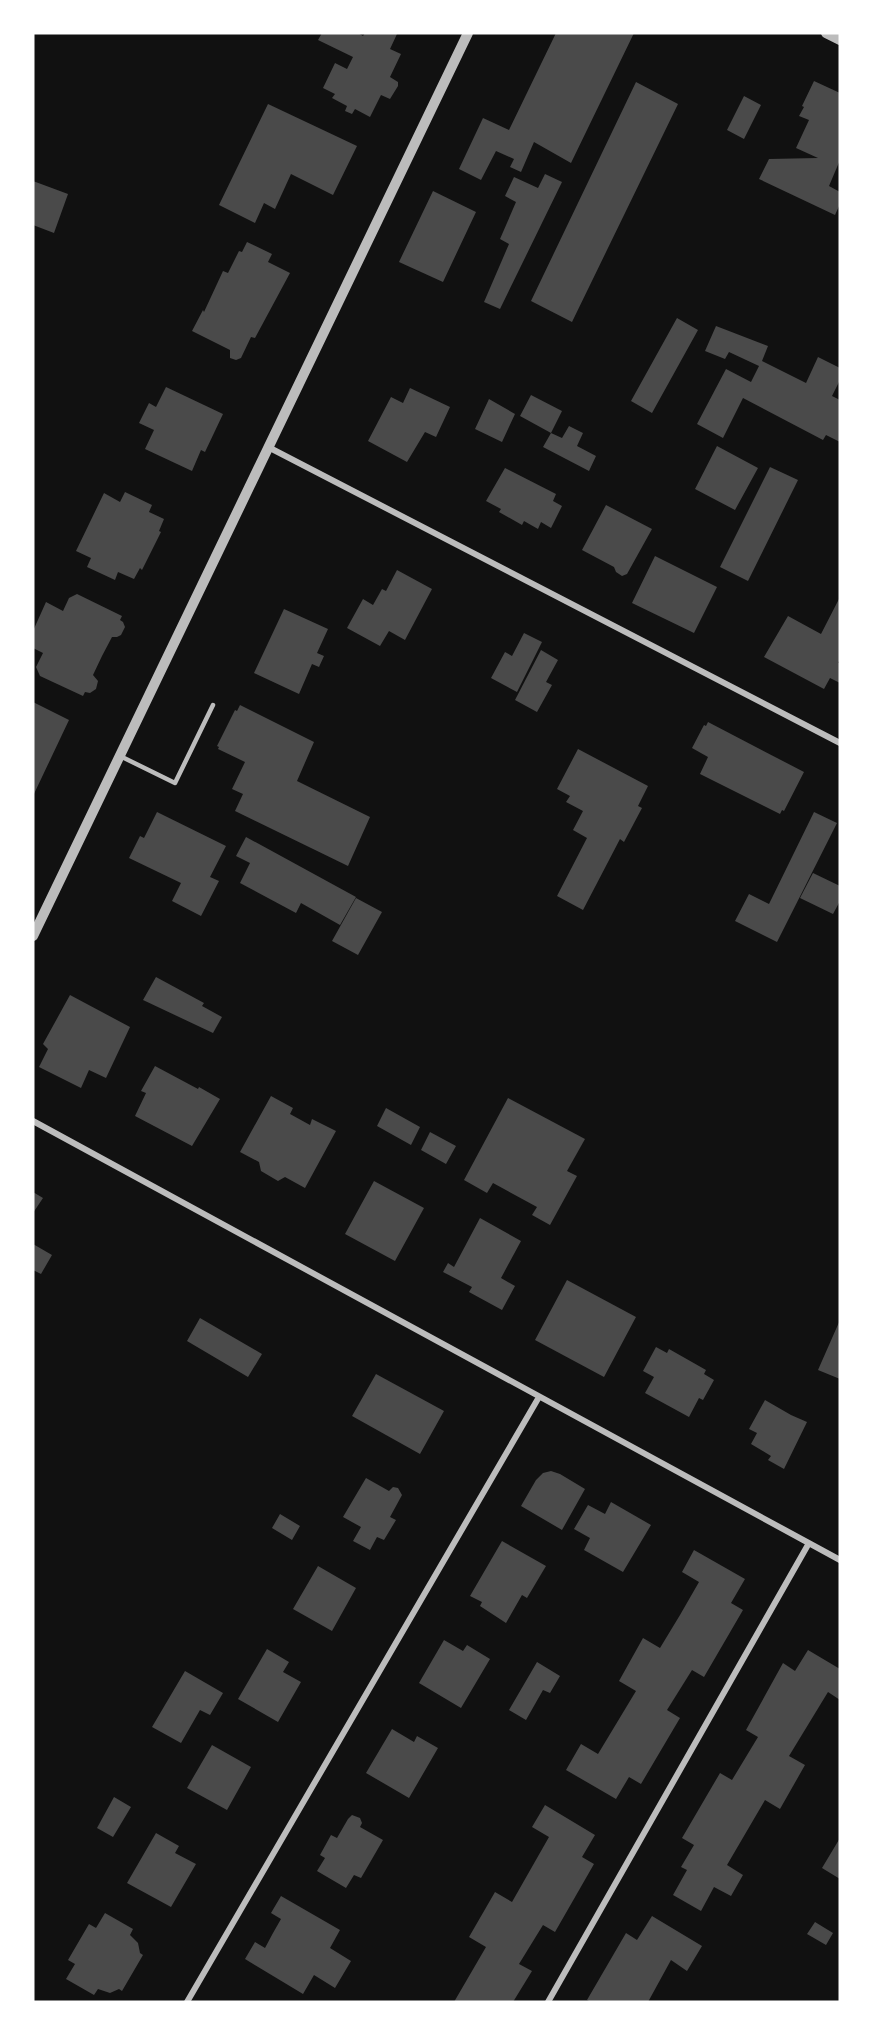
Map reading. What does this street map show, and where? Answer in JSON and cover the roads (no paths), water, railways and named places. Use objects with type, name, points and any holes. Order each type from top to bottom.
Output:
[{"type":"street","points":[[33,936],[468,33]]},
{"type":"street","points":[[826,33],[840,39]]},
{"type":"street","points":[[270,448],[840,743]]},
{"type":"street","points":[[33,1121],[840,1560]]},
{"type":"street","points":[[188,2002],[539,1397]]},
{"type":"street","points":[[548,2002],[809,1544]]},
{"type":"lane","points":[[120,756],[175,783],[213,705]]}]
